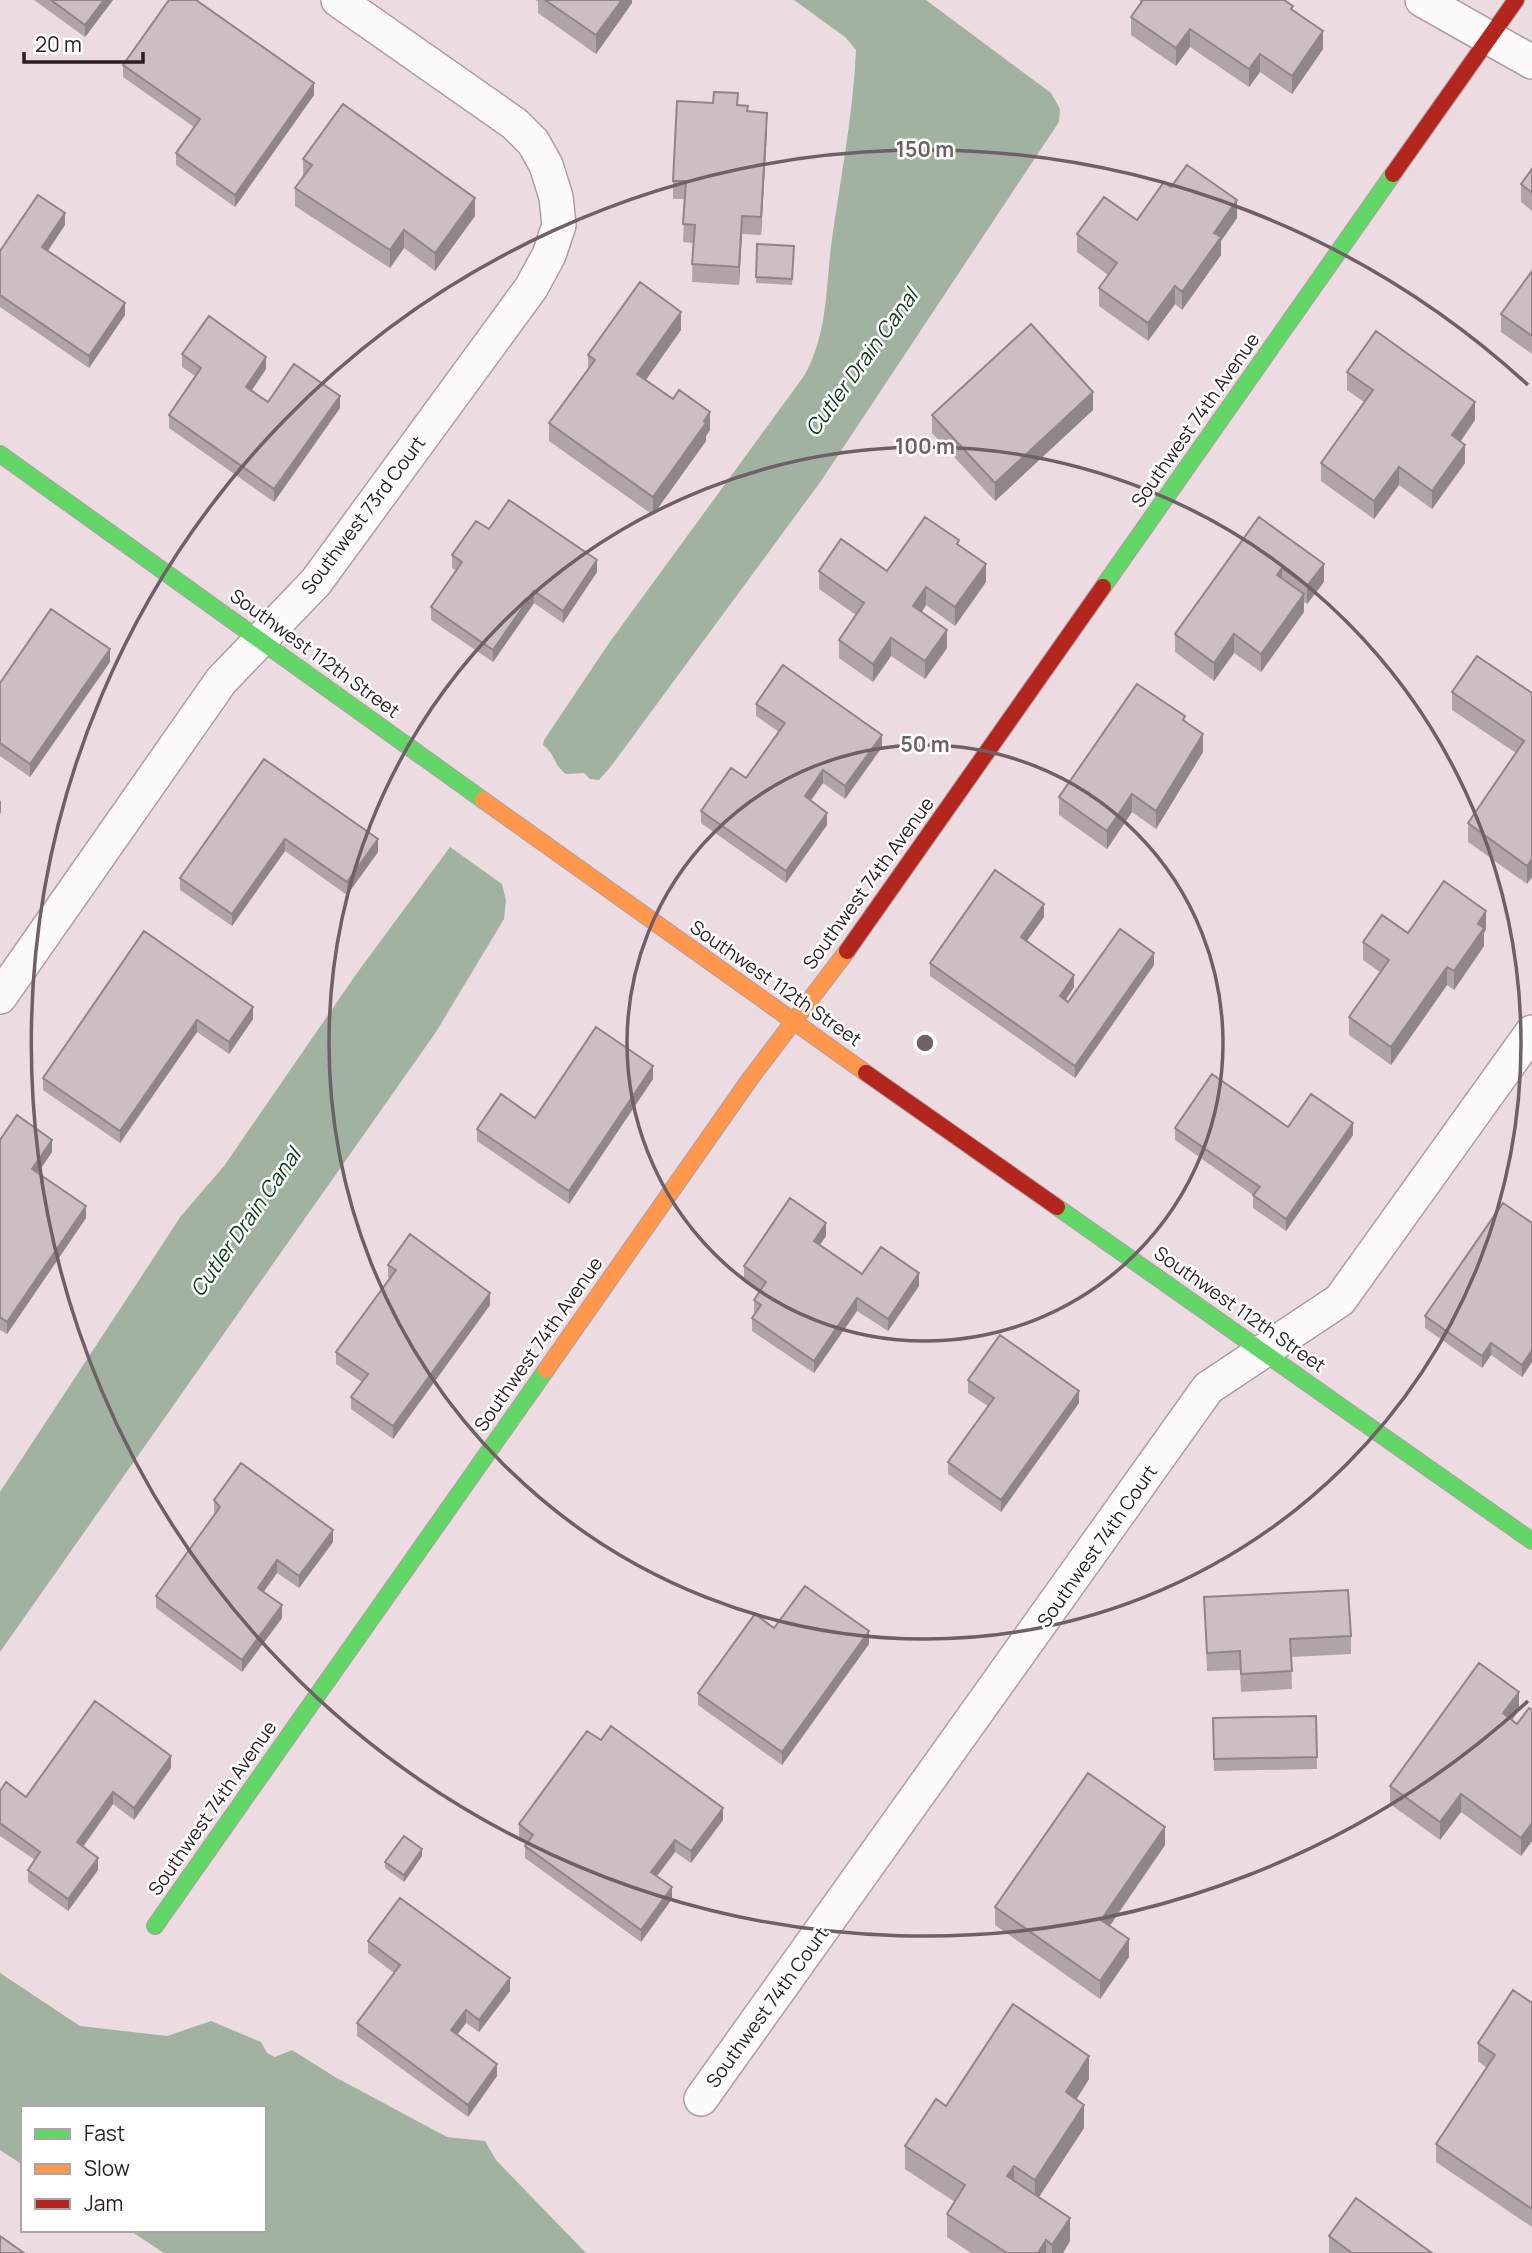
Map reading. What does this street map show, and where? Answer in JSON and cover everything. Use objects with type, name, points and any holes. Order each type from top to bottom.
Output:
[{"type":"street","name":"Southwest 73rd Court","points":[[0,996],[221,681],[316,582],[509,321],[549,255],[559,225],[556,197],[545,165],[533,142],[515,124],[338,0]]},
{"type":"street","points":[[1422,0],[1532,62]]},
{"type":"street","name":"Southwest 74th Avenue","points":[[155,1926],[1516,0]]},
{"type":"street","name":"Southwest 112th Street","points":[[0,454],[792,1021],[1532,1541]]},
{"type":"street","name":"Southwest 74th Court","points":[[701,2099],[1208,1388],[1340,1300],[1532,1032]]},
{"type":"water","name":"Cutler Drain Canal","points":[[794,0],[926,0],[1051,93],[1060,109],[1059,122],[821,481],[612,765],[599,780],[590,779],[584,773],[566,774],[543,745],[544,740],[609,643],[804,376],[817,345],[824,312],[849,124],[856,50],[845,37]]},
{"type":"water","name":"Cutler Drain Canal","points":[[450,847],[502,884],[506,900],[504,919],[436,1032],[0,1652],[0,1492],[181,1216],[224,1166],[357,973]]},
{"type":"water","points":[[0,1973],[80,2026],[167,2036],[211,2021],[261,2042],[267,2053],[275,2057],[292,2050],[335,2077],[447,2137],[485,2141],[496,2160],[586,2253],[164,2253],[132,2232],[266,2232],[266,2106],[21,2106],[21,2164],[0,2150]]},
{"type":"building","points":[[51,0],[104,0],[85,25]]},
{"type":"building","points":[[169,0],[196,0],[314,83],[235,195],[176,153],[200,119],[123,65]]},
{"type":"building","points":[[545,0],[622,0],[596,35]]},
{"type":"building","points":[[1143,0],[1284,0],[1293,6],[1291,9],[1323,31],[1292,76],[1260,54],[1249,69],[1190,29],[1176,48],[1131,17]]},
{"type":"building","points":[[714,92],[738,93],[737,105],[748,106],[747,111],[767,113],[761,217],[742,216],[739,267],[692,264],[695,225],[683,224],[686,181],[673,181],[677,101],[713,103]]},
{"type":"building","points":[[343,104],[475,198],[435,253],[404,230],[390,250],[295,188],[312,165],[303,159]]},
{"type":"building","points":[[1187,165],[1237,200],[1214,233],[1221,237],[1182,292],[1175,286],[1148,323],[1099,288],[1117,263],[1077,234],[1104,197],[1137,220],[1164,182],[1171,187]]},
{"type":"building","points":[[1532,169],[1532,193],[1521,184]]},
{"type":"building","points":[[38,195],[65,213],[42,247],[125,303],[89,356],[0,295],[0,251]]},
{"type":"building","points":[[757,244],[794,246],[792,279],[756,277]]},
{"type":"building","points":[[1532,271],[1532,336],[1501,314]]},
{"type":"building","points":[[640,282],[681,312],[637,374],[673,399],[679,390],[710,412],[704,421],[706,423],[653,497],[549,423],[595,360],[588,355]]},
{"type":"building","points":[[209,316],[266,357],[246,387],[268,402],[294,364],[340,396],[274,489],[169,415],[201,368],[182,354]]},
{"type":"building","points":[[1031,324],[1093,392],[995,483],[932,415]]},
{"type":"building","points":[[1376,331],[1475,402],[1452,435],[1465,445],[1432,491],[1399,467],[1374,501],[1321,463],[1373,390],[1347,372]]},
{"type":"building","points":[[509,500],[597,560],[563,611],[534,591],[493,650],[431,607],[462,562],[452,555],[476,521],[489,529]]},
{"type":"building","points":[[925,517],[959,540],[957,544],[986,564],[955,607],[926,587],[913,606],[947,630],[925,661],[891,638],[873,664],[839,640],[864,603],[819,571],[841,539],[887,571]]},
{"type":"building","points":[[1259,517],[1324,564],[1307,586],[1282,568],[1277,575],[1304,594],[1261,654],[1234,634],[1214,663],[1175,634]]},
{"type":"building","points":[[51,609],[110,649],[30,764],[0,743],[0,683]]},
{"type":"building","points":[[1477,656],[1532,693],[1532,859],[1527,866],[1468,823],[1524,741],[1452,692]]},
{"type":"building","points":[[783,665],[882,735],[845,786],[823,770],[805,796],[827,813],[786,871],[701,811],[731,768],[746,778],[785,723],[756,704]]},
{"type":"building","points":[[1137,684],[1185,716],[1183,720],[1203,734],[1156,811],[1132,794],[1107,831],[1059,797]]},
{"type":"building","points":[[264,759],[378,839],[347,882],[285,839],[232,914],[180,878]]},
{"type":"building","points":[[995,870],[1044,904],[1021,937],[1074,975],[1060,996],[1068,1002],[1120,929],[1154,953],[1075,1066],[930,963]]},
{"type":"building","points":[[1444,881],[1486,911],[1478,924],[1484,928],[1454,971],[1447,967],[1391,1047],[1349,1017],[1389,960],[1363,942],[1382,915],[1408,933]]},
{"type":"building","points":[[144,931],[253,1007],[229,1042],[197,1020],[120,1131],[43,1078]]},
{"type":"building","points":[[596,1027],[653,1066],[569,1191],[477,1129],[501,1094],[535,1118]]},
{"type":"building","points":[[1212,1074],[1288,1127],[1311,1094],[1353,1123],[1286,1219],[1253,1195],[1260,1187],[1175,1128]]},
{"type":"building","points":[[17,1115],[52,1140],[32,1169],[86,1206],[7,1322],[0,1317],[0,1140]]},
{"type":"building","points":[[790,1198],[826,1223],[814,1241],[862,1274],[881,1247],[919,1273],[888,1319],[857,1298],[814,1361],[752,1318],[761,1305],[754,1300],[766,1282],[744,1266]]},
{"type":"building","points":[[1503,1203],[1532,1223],[1532,1350],[1522,1365],[1491,1343],[1482,1356],[1425,1316]]},
{"type":"building","points":[[410,1234],[490,1293],[393,1426],[351,1397],[368,1374],[336,1352],[396,1270],[388,1265]]},
{"type":"building","points":[[1000,1335],[1079,1391],[1001,1500],[948,1462],[994,1398],[968,1380]]},
{"type":"building","points":[[241,1463],[333,1530],[299,1576],[277,1560],[258,1588],[282,1605],[242,1660],[156,1596],[220,1507],[214,1500]]},
{"type":"building","points":[[805,1586],[869,1631],[782,1752],[698,1693],[755,1614],[774,1628]]},
{"type":"building","points":[[1348,1590],[1351,1636],[1290,1639],[1292,1671],[1241,1674],[1240,1651],[1207,1653],[1204,1597]]},
{"type":"building","points":[[1479,1663],[1519,1692],[1503,1713],[1517,1724],[1529,1708],[1532,1710],[1532,1823],[1521,1838],[1461,1794],[1440,1822],[1390,1786]]},
{"type":"building","points":[[95,1701],[171,1756],[134,1808],[113,1792],[77,1842],[98,1858],[68,1899],[28,1870],[40,1852],[0,1823],[0,1791],[6,1782],[26,1797]]},
{"type":"building","points":[[1316,1716],[1317,1757],[1214,1759],[1213,1718]]},
{"type":"building","points":[[611,1726],[723,1808],[691,1851],[675,1840],[651,1872],[672,1887],[641,1930],[525,1846],[533,1835],[519,1824],[587,1731],[601,1740]]},
{"type":"building","points":[[1088,1773],[1165,1827],[1101,1920],[1129,1939],[1100,1981],[995,1907]]},
{"type":"building","points":[[404,1836],[422,1849],[404,1875],[385,1862]]},
{"type":"building","points":[[400,1898],[510,1978],[479,2020],[466,2010],[451,2030],[497,2064],[468,2105],[357,2023],[400,1965],[368,1941]]},
{"type":"building","points":[[1513,1990],[1532,2003],[1532,2209],[1436,2144],[1495,2055],[1478,2043]]},
{"type":"building","points":[[1013,2004],[1089,2056],[1066,2092],[1084,2105],[1035,2180],[1014,2166],[1007,2176],[1070,2218],[1052,2245],[1046,2240],[1038,2253],[1007,2253],[947,2214],[965,2185],[905,2146],[936,2099],[946,2106]]},
{"type":"building","points":[[1356,2198],[1432,2253],[1352,2253],[1329,2236]]},
{"type":"building","points":[[0,2236],[24,2253],[0,2253]]},
{"type":"traffic: fast","points":[[1103,587],[1393,174]]},
{"type":"traffic: fast","points":[[0,454],[483,800]]},
{"type":"traffic: fast","points":[[1057,1207],[1532,1541]]},
{"type":"traffic: fast","points":[[155,1926],[546,1370]]},
{"type":"traffic: slow","points":[[483,800],[866,1073]]},
{"type":"traffic: slow","points":[[546,1370],[750,1079],[847,951]]},
{"type":"traffic: jam","points":[[1393,174],[1516,0]]},
{"type":"traffic: jam","points":[[847,951],[1103,587]]},
{"type":"traffic: jam","points":[[866,1073],[1057,1207]]}]
